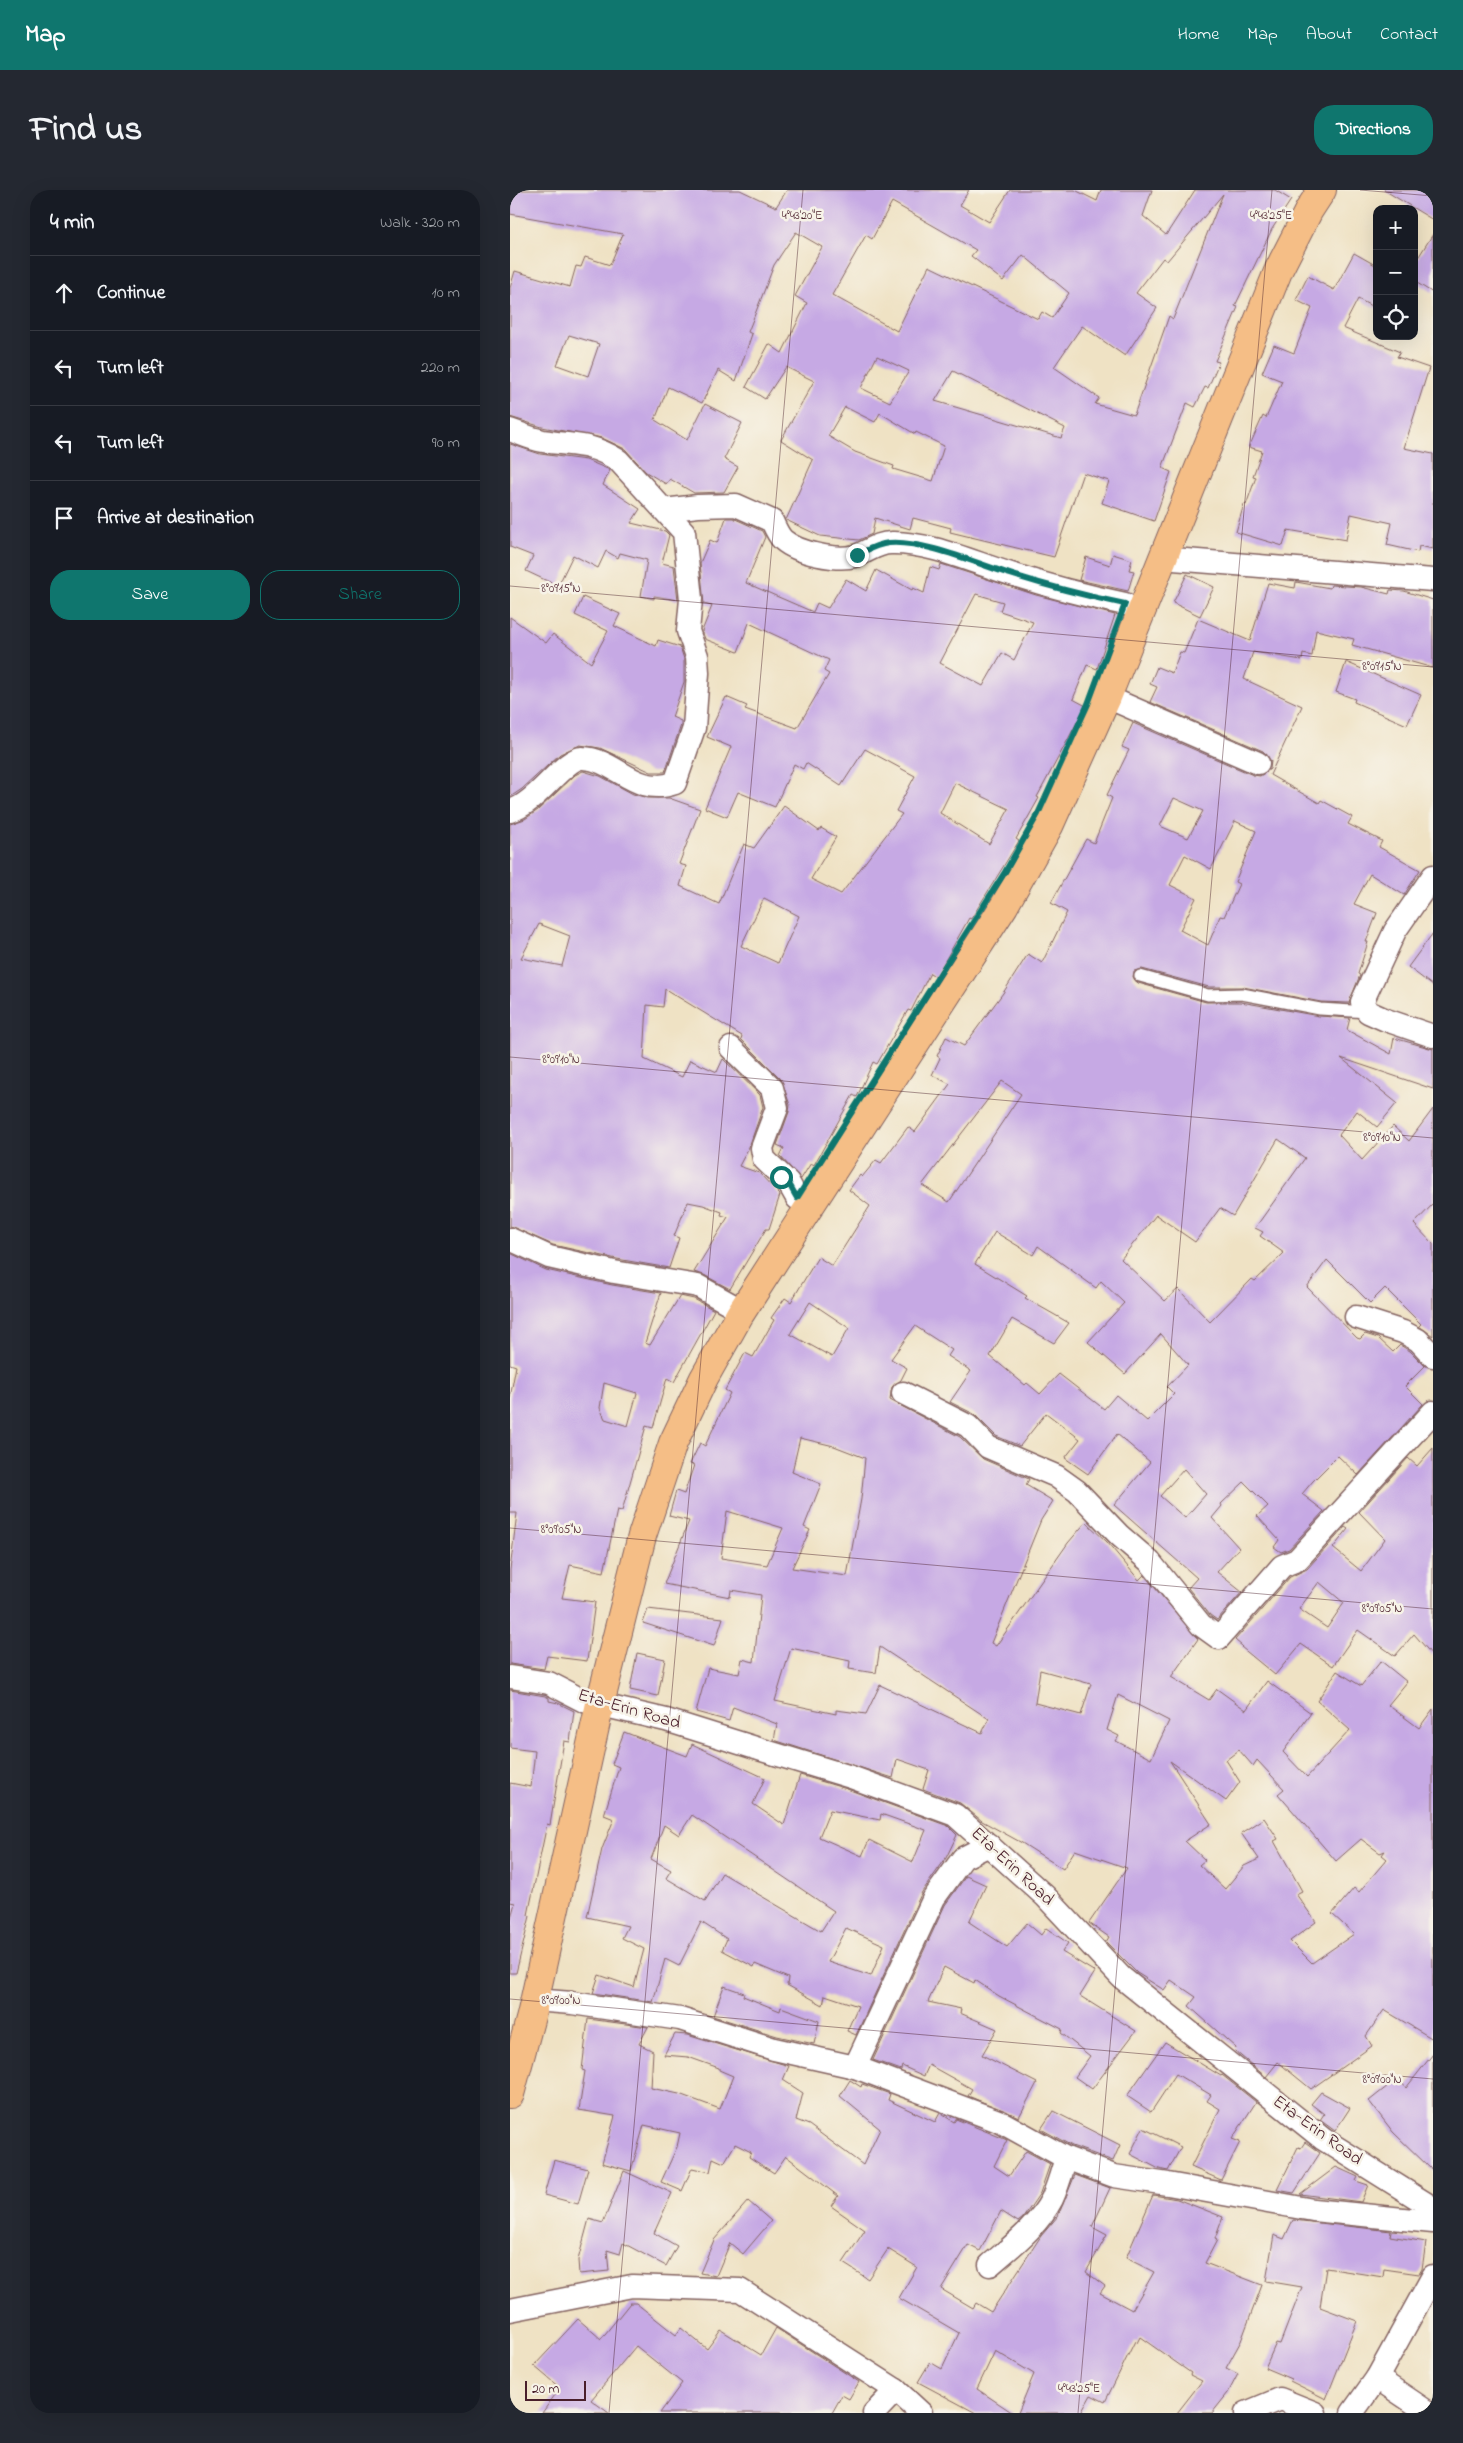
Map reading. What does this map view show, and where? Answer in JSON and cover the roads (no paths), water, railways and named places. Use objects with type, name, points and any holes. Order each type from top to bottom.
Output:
[{"type":"main road","points":[[510,2094],[534,2000],[592,1703],[642,1478],[677,1397],[704,1346],[732,1305],[750,1272],[1000,880],[1038,814],[1088,704],[1125,604],[1260,270],[1287,215],[1302,190]]},
{"type":"main road","points":[[510,2032],[559,1820],[656,1489],[673,1443],[704,1378],[740,1314],[1004,906],[1048,826],[1107,697],[1161,558],[1279,269],[1322,190]]},
{"type":"street","points":[[510,430],[544,441],[587,445],[618,460],[684,532],[692,599],[688,631],[697,656],[698,673],[694,728],[675,783],[666,786],[648,786],[595,761],[581,757],[570,762],[530,802],[510,810]]},
{"type":"street","points":[[664,510],[698,506],[736,505],[758,513],[772,521],[779,535],[787,543],[822,556],[840,559],[857,555],[876,545],[890,543],[913,546],[955,555],[1010,574],[1125,604]]},
{"type":"street","points":[[1161,558],[1433,580]]},
{"type":"street","points":[[1107,697],[1258,763]]},
{"type":"street","points":[[1433,876],[1395,932],[1362,1002],[1368,1012],[1433,1036]]},
{"type":"street","points":[[731,1048],[772,1088],[777,1108],[762,1148],[764,1159],[788,1182],[797,1198]]},
{"type":"street","points":[[510,1239],[549,1257],[614,1272],[698,1286],[732,1305]]},
{"type":"street","points":[[1356,1318],[1403,1332],[1418,1340],[1433,1356]]},
{"type":"street","points":[[903,1393],[968,1426],[988,1447],[1056,1476],[1077,1491],[1119,1535],[1150,1562],[1201,1625],[1219,1638],[1282,1566],[1297,1560],[1433,1412]]},
{"type":"street","name":"Eta-Erin Road","points":[[510,1677],[549,1683],[592,1703],[666,1720],[868,1784],[955,1815],[1045,1896],[1121,1977],[1323,2139],[1433,2208]]},
{"type":"street","points":[[855,2067],[934,1898],[963,1858],[989,1845]]},
{"type":"street","points":[[534,2000],[572,2003],[680,2018],[774,2049],[855,2067],[1001,2122],[1066,2158],[1114,2176],[1313,2210],[1433,2222]]},
{"type":"street","points":[[990,2265],[1038,2220],[1052,2199],[1066,2158]]},
{"type":"street","points":[[1352,2413],[1377,2378],[1433,2276]]},
{"type":"street","points":[[510,2310],[632,2286],[740,2290],[896,2390],[921,2413]]},
{"type":"street","points":[[1377,2378],[1429,2413]]},
{"type":"street","points":[[874,2413],[896,2390]]},
{"type":"street","points":[[1246,2413],[1280,2399],[1315,2413]]},
{"type":"lane","points":[[1140,976],[1208,995],[1242,994],[1320,1009],[1368,1012]]}]
